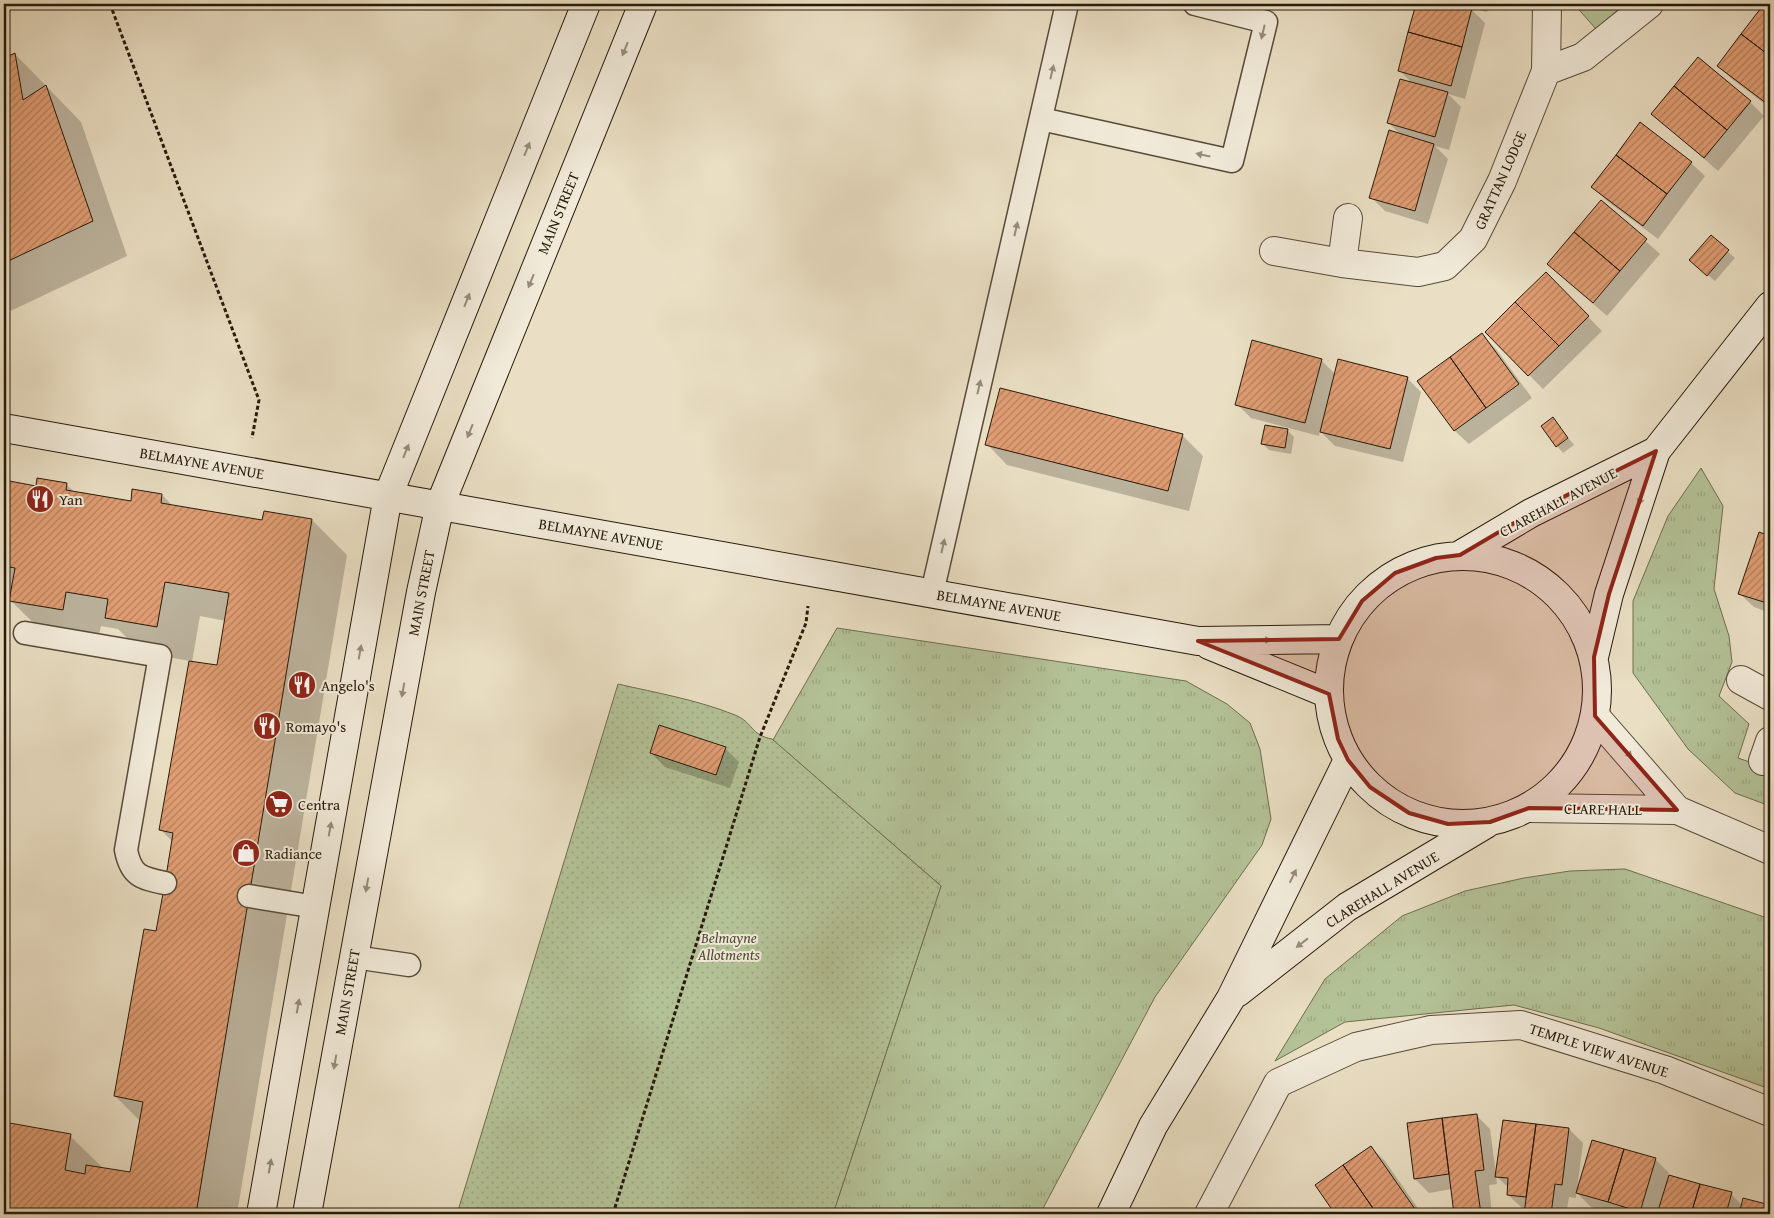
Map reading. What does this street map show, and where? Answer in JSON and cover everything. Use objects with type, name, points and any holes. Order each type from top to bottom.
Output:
[{"type":"street","points":[[261,1214],[388,496],[586,4]]},
{"type":"street","name":"MAIN STREET","points":[[307,1214],[420,592],[440,505],[643,4]]},
{"type":"street","name":"GRATTAN LODGE","points":[[1274,252],[1342,263],[1418,272],[1445,266],[1473,239],[1502,181],[1546,71],[1546,4]]},
{"type":"street","points":[[1546,71],[1583,58],[1649,4]]},
{"type":"street","points":[[1342,263],[1348,218]]},
{"type":"street","name":"CLAREHALL AVENUE","points":[[1594,657],[1609,594],[1656,451],[1770,306]]},
{"type":"street","name":"BELMAYNE AVENUE","points":[[4,428],[1198,641],[1339,639]]},
{"type":"street","name":"CLAREHALL AVENUE","points":[[1460,555],[1531,513],[1656,451]]},
{"type":"street","points":[[1460,555],[1478,556],[1518,567],[1536,576],[1554,590],[1569,607],[1582,627],[1597,670],[1596,716],[1582,752],[1566,776],[1560,784],[1529,808],[1490,822],[1448,824],[1409,813],[1388,802],[1370,787],[1348,760],[1338,739],[1331,716],[1328,694],[1331,666],[1339,639],[1362,601],[1395,573],[1436,558],[1460,555]]},
{"type":"street","name":"BELMAYNE AVENUE","points":[[1198,641],[1328,694]]},
{"type":"street","points":[[1741,680],[1770,696]]},
{"type":"street","name":"CLARE HALL","points":[[1596,716],[1677,810]]},
{"type":"street","name":"CLAREHALL AVENUE","points":[[1111,1214],[1153,1126],[1231,998],[1348,760]]},
{"type":"street","name":"CLARE HALL","points":[[1529,808],[1677,810],[1770,850]]},
{"type":"street","name":"CLAREHALL AVENUE","points":[[1231,998],[1348,907],[1490,822]]},
{"type":"street","name":"TEMPLE VIEW AVENUE","points":[[1208,1214],[1278,1083],[1356,1047],[1431,1030],[1521,1025],[1665,1070],[1770,1112]]},
{"type":"lane","points":[[932,593],[1067,4]]},
{"type":"lane","points":[[1041,119],[1232,161],[1266,22],[1195,4]]},
{"type":"lane","points":[[25,633],[160,656],[126,850],[129,865],[142,878],[165,882]]},
{"type":"lane","points":[[249,896],[316,906]]},
{"type":"lane","points":[[354,957],[409,965]]},
{"type":"path","points":[[110,4],[259,400],[246,471]]},
{"type":"path","points":[[613,1214],[760,737],[806,623],[812,572]]},
{"type":"highlighted area","points":[[1656,451],[1609,594],[1594,657],[1595,716],[1677,810],[1529,808],[1490,822],[1448,824],[1409,813],[1370,787],[1348,760],[1338,739],[1329,694],[1198,641],[1339,639],[1362,601],[1395,573],[1436,558],[1460,555],[1531,513]]},
{"type":"green space","points":[[1574,4],[1625,4],[1596,29]]},
{"type":"green space","points":[[1701,468],[1723,506],[1714,589],[1729,636],[1732,662],[1719,696],[1749,724],[1738,758],[1770,769],[1770,806],[1735,793],[1688,749],[1633,673],[1633,601],[1668,516]]},
{"type":"green space","points":[[837,628],[1186,681],[1227,704],[1250,723],[1260,749],[1271,819],[1262,845],[1155,997],[1040,1214],[833,1214],[941,886],[773,740]]},
{"type":"green space","name":"Belmayne Allotments","points":[[618,684],[692,701],[741,718],[759,735],[772,739],[941,886],[833,1214],[457,1214]]},
{"type":"green space","points":[[1625,869],[1770,919],[1770,1089],[1599,1028],[1514,1005],[1345,1022],[1275,1061],[1325,979],[1402,916],[1465,891],[1524,878],[1570,871]]},
{"type":"building","points":[[1416,4],[1458,4],[1472,8],[1462,47],[1408,32]]},
{"type":"building","points":[[1764,4],[1770,6],[1770,56],[1741,34]]},
{"type":"building","points":[[1408,32],[1462,47],[1451,86],[1398,71]]},
{"type":"building","points":[[1741,34],[1770,56],[1770,98],[1766,103],[1717,66]]},
{"type":"building","points":[[15,53],[23,100],[46,85],[93,221],[4,263],[4,58]]},
{"type":"building","points":[[1698,57],[1751,101],[1727,130],[1674,86]]},
{"type":"building","points":[[1400,79],[1448,92],[1435,137],[1387,123]]},
{"type":"building","points":[[1674,86],[1727,130],[1704,158],[1651,114]]},
{"type":"building","points":[[1640,122],[1692,162],[1667,194],[1616,155]]},
{"type":"building","points":[[1389,130],[1434,144],[1415,211],[1369,198]]},
{"type":"building","points":[[1616,155],[1667,194],[1643,226],[1591,187]]},
{"type":"building","points":[[1601,200],[1647,239],[1620,271],[1574,232]]},
{"type":"building","points":[[1574,232],[1620,271],[1593,303],[1547,264]]},
{"type":"building","points":[[1711,235],[1729,250],[1707,276],[1689,260]]},
{"type":"building","points":[[1546,272],[1589,316],[1559,346],[1515,302]]},
{"type":"building","points":[[1515,302],[1559,346],[1528,376],[1485,332]]},
{"type":"building","points":[[1482,333],[1519,384],[1486,408],[1450,357]]},
{"type":"building","points":[[1252,340],[1322,359],[1305,423],[1235,405]]},
{"type":"building","points":[[1450,357],[1486,408],[1454,431],[1417,381]]},
{"type":"building","points":[[1338,359],[1408,377],[1390,449],[1320,432]]},
{"type":"building","points":[[1000,388],[1183,434],[1168,491],[985,445]]},
{"type":"building","points":[[1553,417],[1568,438],[1556,447],[1541,426]]},
{"type":"building","points":[[1265,425],[1288,429],[1285,448],[1261,444]]},
{"type":"building","points":[[37,478],[67,483],[66,490],[131,501],[132,489],[162,494],[161,503],[262,520],[264,511],[312,519],[196,1214],[4,1214],[4,1122],[71,1134],[65,1170],[85,1174],[86,1165],[130,1172],[143,1102],[114,1096],[144,929],[156,931],[165,883],[173,833],[159,830],[189,661],[217,665],[229,593],[165,582],[157,627],[105,618],[108,599],[66,592],[63,610],[9,601],[15,568],[4,566],[4,480],[36,486]]},
{"type":"building","points":[[1759,532],[1770,536],[1770,604],[1738,594]]},
{"type":"building","points":[[659,725],[726,747],[716,775],[650,753]]},
{"type":"building","points":[[1477,1114],[1484,1170],[1475,1171],[1481,1214],[1454,1214],[1442,1118]]},
{"type":"building","points":[[1442,1118],[1449,1174],[1414,1179],[1407,1123]]},
{"type":"building","points":[[1503,1120],[1536,1124],[1526,1197],[1507,1195],[1508,1178],[1495,1177]]},
{"type":"building","points":[[1536,1124],[1569,1128],[1562,1185],[1555,1184],[1551,1214],[1524,1214]]},
{"type":"building","points":[[1592,1140],[1624,1149],[1608,1202],[1576,1193]]},
{"type":"building","points":[[1371,1146],[1415,1209],[1408,1214],[1377,1214],[1343,1165]]},
{"type":"building","points":[[1624,1149],[1656,1158],[1640,1212],[1608,1202]]},
{"type":"building","points":[[1343,1165],[1377,1214],[1335,1214],[1315,1185]]},
{"type":"building","points":[[1669,1175],[1700,1184],[1691,1214],[1657,1214]]},
{"type":"building","points":[[1700,1184],[1732,1192],[1726,1214],[1691,1214]]},
{"type":"building","points":[[1743,1198],[1770,1205],[1770,1214],[1739,1214]]},
{"type":"place","name":"Yan","points":[[40,499]]},
{"type":"place","name":"Angelo's","points":[[302,685]]},
{"type":"place","name":"Romayo's","points":[[267,726]]},
{"type":"place","name":"Centra","points":[[279,804]]},
{"type":"place","name":"Radiance","points":[[246,853]]}]
